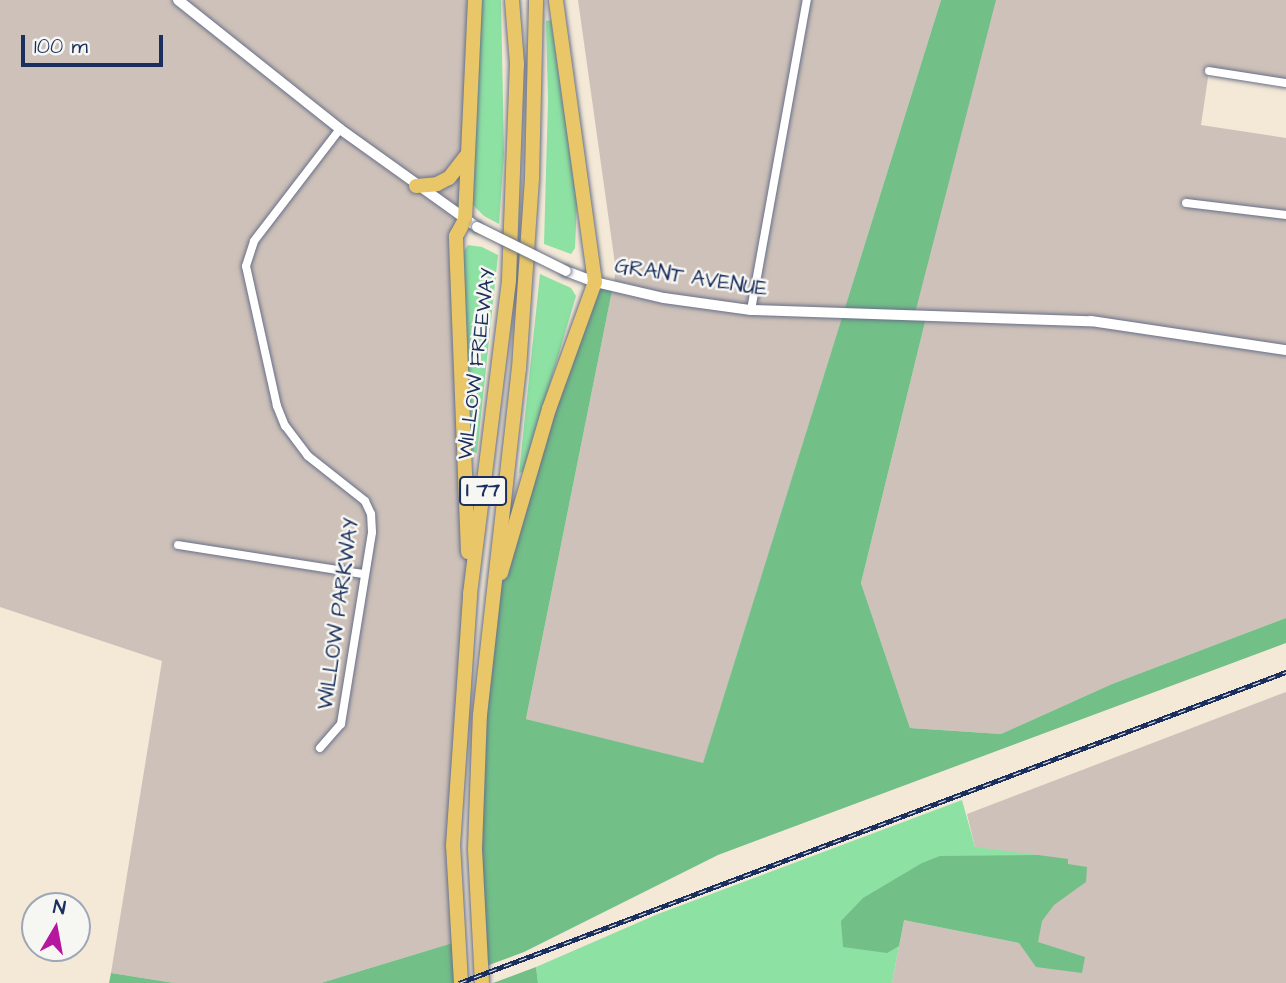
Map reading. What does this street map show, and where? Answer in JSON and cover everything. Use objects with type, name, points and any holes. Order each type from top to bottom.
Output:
[{"type":"highway","points":[[470,594],[456,236],[471,223],[467,155],[474,0]]},
{"type":"highway","name":"WILLOW FREEWAY","points":[[461,983],[453,846],[470,594],[509,280],[517,100],[512,0]]},
{"type":"highway","name":"WILLOW FREEWAY","points":[[482,983],[475,849],[480,715],[519,369],[532,178],[536,0]]},
{"type":"highway","points":[[490,611],[549,409],[595,282],[556,0]]},
{"type":"highway","points":[[416,186],[437,184],[449,178],[467,155]]},
{"type":"street","name":"GRANT AVENUE","points":[[177,0],[416,186],[471,223],[566,271],[595,282],[665,298],[751,310],[1091,321],[1286,350]]},
{"type":"street","points":[[751,310],[807,0]]},
{"type":"street","points":[[1209,71],[1286,83]]},
{"type":"street","name":"WILLOW PARKWAY","points":[[320,748],[341,724],[372,532],[369,507],[308,456],[285,426],[277,406],[246,274],[254,241],[340,129]]},
{"type":"street","points":[[1186,203],[1286,215]]},
{"type":"street","points":[[178,545],[364,574]]},
{"type":"shaded area","points":[[0,0],[475,0],[467,155],[456,237],[470,594],[453,846],[459,941],[321,983],[174,983],[111,973],[162,661],[0,607]]},
{"type":"shaded area","points":[[578,0],[941,0],[703,764],[526,719],[616,271]]},
{"type":"shaded area","points":[[972,0],[1286,0],[1286,83],[1209,71],[1201,125],[1286,138],[1286,618],[1112,684],[1001,734],[910,728],[861,583],[926,318],[890,317]]},
{"type":"shaded area","points":[[1286,692],[1286,983],[892,983],[904,920],[1019,943],[975,847],[967,814]]},
{"type":"green space","points":[[480,0],[501,0],[504,154],[499,224],[484,216],[471,203]]},
{"type":"green space","points":[[941,0],[996,0],[914,317],[926,318],[861,583],[910,728],[1001,734],[1112,684],[1286,618],[1286,643],[718,855],[524,952],[481,968],[475,849],[490,611],[595,282],[613,286],[526,719],[703,763]]},
{"type":"green space","points":[[551,20],[577,202],[575,248],[571,254],[544,244],[548,100],[546,21]]},
{"type":"green space","points":[[468,245],[482,247],[498,255],[477,453],[471,452],[463,267],[464,251]]},
{"type":"green space","points":[[540,274],[571,288],[576,296],[534,438],[523,472],[519,473]]},
{"type":"green space","points":[[962,800],[975,847],[1038,855],[1020,943],[904,920],[892,983],[538,983],[536,967],[658,914]]},
{"type":"green space","points":[[1038,855],[1068,859],[1068,864],[1087,867],[1086,882],[1054,905],[1042,921],[1038,942],[1085,957],[1082,973],[1036,967],[1019,943],[904,920],[899,946],[887,953],[843,947],[841,921],[863,898],[922,863],[940,856]]},
{"type":"green space","points":[[459,941],[461,983],[321,983]]},
{"type":"green space","points":[[536,967],[538,983],[493,983]]},
{"type":"green space","points":[[111,973],[174,983],[109,983]]},
{"type":"railway","points":[[459,983],[1286,672]]}]
